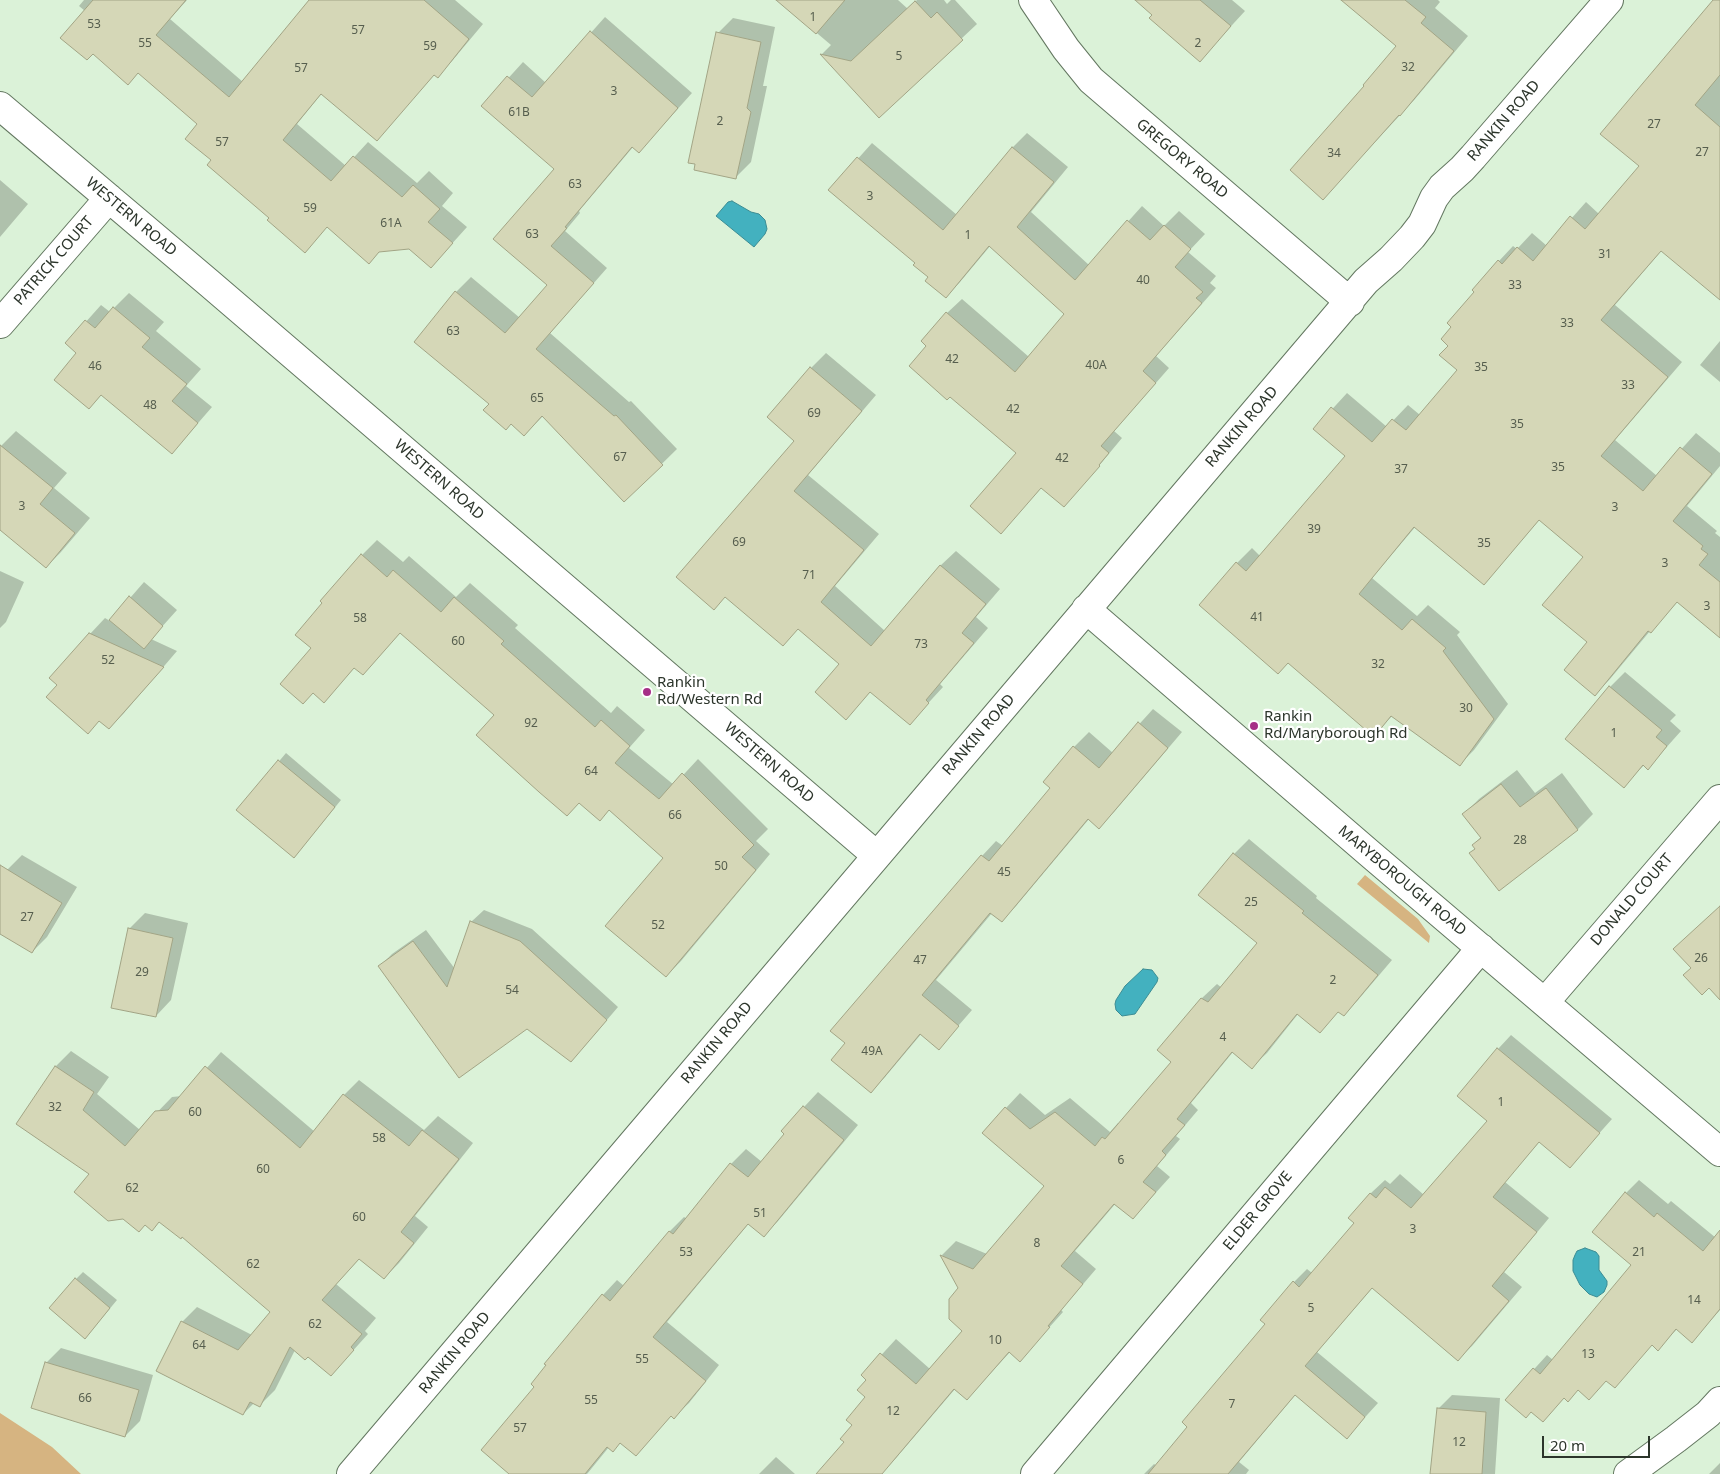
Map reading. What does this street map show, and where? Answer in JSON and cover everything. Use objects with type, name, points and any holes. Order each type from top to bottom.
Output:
[{"type":"street","name":"GREGORY ROAD","points":[[1033,0],[1066,49],[1090,80],[1350,302]]},
{"type":"street","name":"RANKIN ROAD","points":[[351,1474],[1366,281],[1391,260],[1412,237],[1422,224],[1434,198],[1442,187],[1473,157],[1609,0]]},
{"type":"street","name":"WESTERN ROAD","points":[[0,106],[876,855]]},
{"type":"street","name":"PATRICK COURT","points":[[0,324],[109,198]]},
{"type":"street","name":"MARYBOROUGH ROAD","points":[[1086,609],[1720,1152]]},
{"type":"street","name":"DONALD COURT","points":[[1545,1002],[1720,799]]},
{"type":"street","name":"ELDER GROVE","points":[[1035,1474],[1481,948]]},
{"type":"street","points":[[1628,1474],[1676,1440],[1708,1414],[1720,1401]]},
{"type":"shaded area","points":[[1365,875],[1418,919],[1430,936],[1429,943],[1357,884]]},
{"type":"shaded area","points":[[0,1413],[52,1447],[81,1474],[0,1474]]},
{"type":"water","points":[[732,201],[751,212],[759,214],[765,220],[767,229],[765,234],[754,247],[716,216],[728,202]]},
{"type":"water","points":[[1143,969],[1152,970],[1158,978],[1157,982],[1135,1014],[1122,1016],[1116,1010],[1116,1000],[1125,986]]},
{"type":"water","points":[[1585,1248],[1596,1252],[1599,1256],[1599,1270],[1607,1281],[1604,1292],[1597,1297],[1589,1294],[1580,1285],[1573,1271],[1573,1260],[1577,1251]]},
{"type":"building","points":[[93,0],[186,0],[156,35],[229,97],[309,0],[424,0],[469,39],[438,78],[434,75],[377,141],[321,94],[283,140],[331,181],[353,156],[402,197],[413,185],[440,209],[428,222],[453,243],[431,268],[409,249],[379,252],[369,264],[327,227],[305,253],[267,220],[269,218],[207,165],[211,160],[185,139],[197,124],[138,73],[128,85],[93,54],[87,60],[60,38]]},
{"type":"building","points":[[776,0],[845,0],[816,34]]},
{"type":"building","points":[[1135,0],[1200,0],[1231,26],[1200,62],[1149,18],[1152,15]]},
{"type":"building","points":[[1341,0],[1405,0],[1426,17],[1421,23],[1454,51],[1400,116],[1323,200],[1290,170],[1364,86],[1396,46]]},
{"type":"building","points":[[1713,0],[1720,0],[1720,75],[1695,105],[1720,127],[1720,300],[1661,251],[1601,320],[1668,377],[1601,456],[1643,491],[1680,447],[1712,474],[1673,521],[1703,546],[1701,549],[1708,554],[1699,565],[1720,582],[1720,638],[1677,602],[1651,633],[1648,631],[1595,696],[1564,670],[1587,642],[1542,605],[1583,557],[1539,520],[1484,585],[1414,527],[1359,594],[1402,630],[1412,619],[1446,648],[1443,651],[1494,719],[1460,766],[1391,716],[1374,737],[1288,663],[1278,674],[1199,605],[1236,562],[1246,571],[1345,456],[1313,429],[1331,407],[1372,442],[1392,419],[1406,430],[1457,370],[1439,355],[1448,346],[1441,339],[1451,327],[1447,323],[1498,260],[1502,264],[1517,247],[1533,261],[1570,216],[1585,229],[1639,166],[1600,134]]},
{"type":"building","points":[[915,1],[931,18],[937,12],[963,40],[879,118],[820,54],[851,61]]},
{"type":"building","points":[[590,31],[678,108],[639,153],[632,147],[551,246],[594,283],[536,349],[614,416],[616,415],[663,465],[624,502],[542,416],[524,436],[511,424],[506,430],[483,410],[489,404],[414,342],[455,291],[505,333],[547,285],[493,239],[554,169],[481,106],[507,76],[532,97]]},
{"type":"building","points":[[716,32],[761,42],[747,108],[751,112],[736,179],[694,170],[695,164],[688,163]]},
{"type":"building","points":[[1012,147],[1054,182],[1017,227],[1075,280],[1127,220],[1150,240],[1164,225],[1191,249],[1175,267],[1203,292],[1196,298],[1202,303],[1143,371],[1156,383],[1101,446],[1109,453],[1100,466],[1064,507],[1041,488],[1001,534],[970,506],[1016,453],[950,397],[947,400],[909,366],[926,346],[921,341],[946,312],[1015,372],[1064,314],[989,246],[946,298],[925,281],[928,277],[913,265],[915,263],[828,190],[857,157],[943,230]]},
{"type":"building","points":[[113,307],[150,338],[142,347],[187,384],[172,401],[198,423],[172,454],[101,395],[89,409],[54,380],[76,353],[65,343],[85,320],[95,328]]},
{"type":"building","points":[[810,367],[862,411],[794,491],[864,550],[821,602],[871,646],[940,565],[986,604],[962,633],[974,643],[926,700],[929,703],[910,725],[870,692],[846,720],[815,692],[839,664],[798,629],[783,646],[725,597],[714,610],[676,577],[794,441],[767,417]]},
{"type":"building","points":[[0,445],[53,488],[40,504],[75,533],[46,568],[0,530]]},
{"type":"building","points":[[361,554],[387,577],[393,570],[441,612],[454,597],[504,641],[501,644],[595,727],[601,720],[630,746],[615,763],[659,799],[682,773],[754,845],[742,857],[756,870],[666,977],[605,926],[663,858],[609,810],[600,821],[579,803],[567,816],[476,735],[494,715],[400,633],[363,675],[354,668],[324,703],[313,693],[303,704],[280,684],[311,648],[295,635],[322,603],[320,601]]},
{"type":"building","points":[[129,596],[163,626],[144,649],[109,620]]},
{"type":"building","points":[[89,633],[164,667],[109,729],[99,721],[88,734],[46,697],[57,685],[49,678]]},
{"type":"building","points":[[1609,686],[1662,730],[1656,737],[1667,746],[1648,770],[1643,765],[1624,788],[1565,739]]},
{"type":"building","points":[[1138,722],[1168,748],[1099,829],[1088,819],[1002,922],[990,913],[922,995],[959,1026],[939,1050],[920,1034],[871,1093],[831,1060],[845,1043],[830,1031],[981,855],[989,861],[1050,788],[1043,782],[1073,746],[1099,768]]},
{"type":"building","points":[[278,760],[335,807],[294,858],[236,810]]},
{"type":"building","points":[[1501,784],[1520,807],[1546,788],[1578,830],[1499,891],[1469,853],[1475,849],[1472,845],[1481,838],[1462,814]]},
{"type":"building","points":[[1233,853],[1378,975],[1344,1016],[1338,1012],[1320,1033],[1297,1014],[1252,1069],[1232,1052],[1177,1119],[1185,1125],[1162,1151],[1166,1155],[1143,1182],[1156,1192],[1133,1219],[1114,1204],[1061,1266],[1083,1284],[1020,1362],[1009,1352],[967,1400],[954,1389],[882,1474],[816,1474],[844,1442],[840,1439],[852,1425],[846,1420],[865,1397],[857,1390],[866,1380],[861,1375],[880,1353],[916,1384],[962,1331],[949,1319],[949,1299],[958,1288],[940,1255],[973,1269],[1044,1186],[982,1133],[1005,1107],[1030,1129],[1055,1112],[1095,1146],[1102,1137],[1105,1139],[1171,1062],[1157,1050],[1201,998],[1208,1002],[1257,943],[1198,895]]},
{"type":"building","points":[[0,865],[62,903],[32,953],[0,934]]},
{"type":"building","points":[[1720,906],[1720,1000],[1709,988],[1702,995],[1683,975],[1691,968],[1673,949]]},
{"type":"building","points":[[470,921],[520,941],[607,1020],[571,1062],[527,1029],[459,1078],[378,966],[413,941],[447,987]]},
{"type":"building","points":[[128,928],[173,938],[156,1017],[111,1008]]},
{"type":"building","points":[[1497,1048],[1600,1133],[1570,1168],[1539,1142],[1493,1197],[1537,1232],[1492,1286],[1509,1301],[1458,1361],[1372,1288],[1305,1366],[1365,1417],[1347,1439],[1295,1395],[1228,1474],[1148,1474],[1187,1427],[1182,1422],[1265,1324],[1260,1320],[1293,1281],[1299,1287],[1354,1223],[1348,1218],[1370,1193],[1376,1198],[1385,1187],[1411,1208],[1487,1121],[1457,1096]]},
{"type":"building","points":[[55,1066],[94,1092],[83,1110],[125,1146],[155,1111],[168,1110],[205,1066],[300,1148],[343,1094],[409,1146],[422,1130],[459,1159],[401,1232],[414,1243],[384,1279],[359,1259],[322,1300],[362,1334],[351,1347],[354,1350],[331,1376],[308,1357],[305,1360],[290,1347],[260,1407],[250,1402],[243,1415],[156,1371],[181,1321],[238,1350],[270,1312],[182,1237],[181,1239],[159,1222],[152,1231],[145,1225],[139,1232],[123,1219],[108,1221],[74,1192],[89,1174],[16,1124]]},
{"type":"building","points":[[803,1106],[844,1140],[764,1237],[748,1224],[653,1337],[706,1381],[674,1419],[671,1416],[636,1456],[620,1443],[613,1452],[607,1447],[585,1474],[509,1474],[481,1450],[534,1387],[531,1384],[546,1365],[544,1364],[602,1294],[610,1301],[669,1231],[673,1234],[730,1163],[748,1177],[784,1134],[781,1131]]},
{"type":"building","points":[[1625,1192],[1654,1217],[1657,1213],[1703,1251],[1720,1230],[1720,1309],[1692,1343],[1676,1329],[1658,1351],[1652,1345],[1615,1388],[1606,1381],[1589,1400],[1578,1390],[1568,1402],[1564,1398],[1543,1422],[1531,1412],[1526,1418],[1505,1400],[1533,1368],[1540,1374],[1631,1265],[1592,1232]]},
{"type":"building","points":[[75,1278],[110,1308],[85,1339],[49,1308]]},
{"type":"building","points":[[45,1362],[139,1390],[125,1437],[31,1408]]},
{"type":"building","points":[[1437,1408],[1486,1412],[1482,1474],[1430,1474]]},
{"type":"place","name":"Rankin Rd/Western Rd","points":[[647,692]]},
{"type":"place","name":"Rankin Rd/Maryborough Rd","points":[[1254,726]]}]
